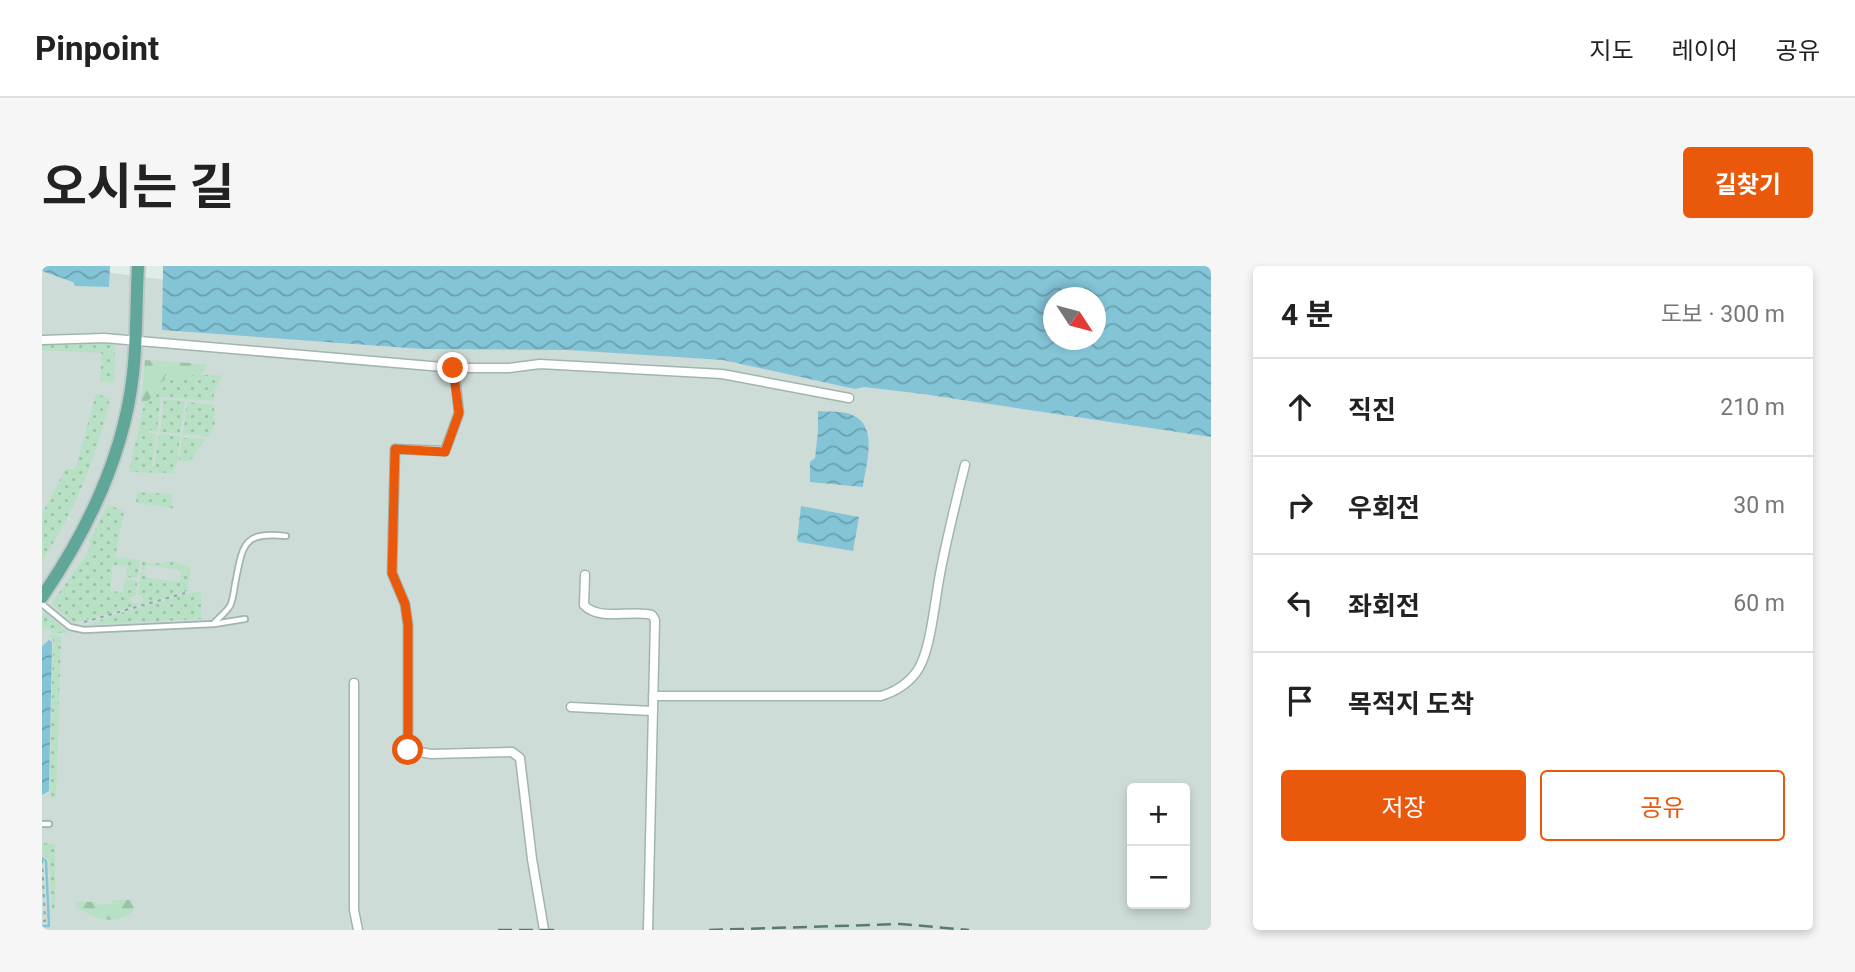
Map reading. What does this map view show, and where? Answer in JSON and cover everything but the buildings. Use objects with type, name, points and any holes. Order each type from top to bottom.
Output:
[{"type":"main road","points":[[42,597],[83,531],[112,465],[133,374],[138,266]]},
{"type":"street","points":[[42,340],[104,338],[453,368],[509,368],[540,364],[722,374],[849,398]]},
{"type":"street","points":[[453,368],[459,413],[445,452],[395,449],[392,573],[405,604],[408,625],[408,750],[432,754],[512,752],[520,758],[544,930]]},
{"type":"street","points":[[653,696],[881,695],[895,692],[909,681],[919,668],[925,653],[965,464]]},
{"type":"street","points":[[585,575],[584,605],[589,611],[643,612],[652,615],[654,620],[648,930]]},
{"type":"street","points":[[354,683],[354,910],[358,930]]},
{"type":"street","points":[[571,707],[652,711]]},
{"type":"lane","points":[[214,624],[231,605],[246,544],[254,536],[265,534],[286,537]]},
{"type":"lane","points":[[42,604],[70,627],[84,630],[214,624],[245,619]]},
{"type":"lane","points":[[42,824],[49,824]]},
{"type":"path","points":[[70,627],[185,593]]},
{"type":"path","points":[[42,860],[45,919],[42,921]]},
{"type":"shaded area","points":[[42,266],[1162,410],[1211,435],[1211,930],[42,930]]},
{"type":"green space","points":[[110,342],[115,347],[112,383],[100,380],[102,353],[42,350],[42,345],[50,343]]},
{"type":"green space","points":[[145,360],[206,366],[203,374],[182,378],[175,378],[172,369],[165,371],[165,379],[158,385],[158,392],[144,404],[141,403]]},
{"type":"green space","points":[[172,369],[175,377],[180,378],[193,374],[223,376],[215,389],[213,401],[161,397],[157,431],[149,430],[149,433],[156,434],[152,466],[159,434],[180,436],[173,473],[129,472],[144,404],[151,400],[165,371]]},
{"type":"green space","points":[[96,394],[110,398],[99,441],[74,503],[42,561],[42,514],[66,468],[75,470]]},
{"type":"green space","points":[[164,399],[185,401],[180,434],[160,432]]},
{"type":"green space","points":[[187,402],[214,405],[215,423],[209,437],[183,434]]},
{"type":"green space","points":[[182,438],[206,439],[190,461],[179,461]]},
{"type":"green space","points":[[137,492],[171,494],[173,508],[136,503]]},
{"type":"green space","points":[[108,504],[124,512],[115,557],[140,560],[137,578],[126,577],[127,566],[113,565],[110,591],[123,592],[125,579],[137,581],[136,595],[131,597],[133,604],[143,602],[142,595],[138,595],[141,572],[145,572],[146,578],[180,582],[181,570],[147,565],[146,570],[141,570],[142,561],[153,564],[174,561],[191,568],[187,591],[74,623],[51,604],[87,554],[91,544],[89,542]]},
{"type":"green space","points":[[194,592],[201,593],[201,619],[88,625],[111,616]]},
{"type":"green space","points":[[45,612],[69,633],[52,633],[46,628],[42,631],[42,616]]},
{"type":"green space","points":[[49,635],[61,636],[56,797],[52,798],[53,640]]},
{"type":"green space","points":[[42,843],[55,844],[55,908],[52,909],[49,859],[42,854]]},
{"type":"green space","points":[[115,900],[133,900],[134,910],[113,920],[97,917],[76,906],[77,902],[96,902],[98,905],[110,904]]},
{"type":"water","points":[[42,266],[110,266],[109,287],[75,286],[73,282],[42,271]]},
{"type":"water","points":[[163,266],[1211,266],[1211,437],[923,394],[864,387],[855,389],[723,360],[568,350],[423,349],[162,330]]},
{"type":"water","points":[[818,411],[846,413],[857,417],[864,425],[869,444],[863,487],[810,482],[810,462],[815,458]]},
{"type":"water","points":[[801,506],[859,517],[853,551],[799,542],[797,540]]},
{"type":"water","points":[[49,640],[52,642],[49,791],[42,795],[42,646]]},
{"type":"waterway","points":[[42,858],[46,861],[49,926],[42,926]]},
{"type":"railway","points":[[709,930],[901,924],[969,930]]},
{"type":"railway","points":[[498,930],[561,930]]},
{"type":"route","points":[[408,750],[408,625],[405,604],[392,573],[395,449],[445,452],[459,413],[453,368]]}]
